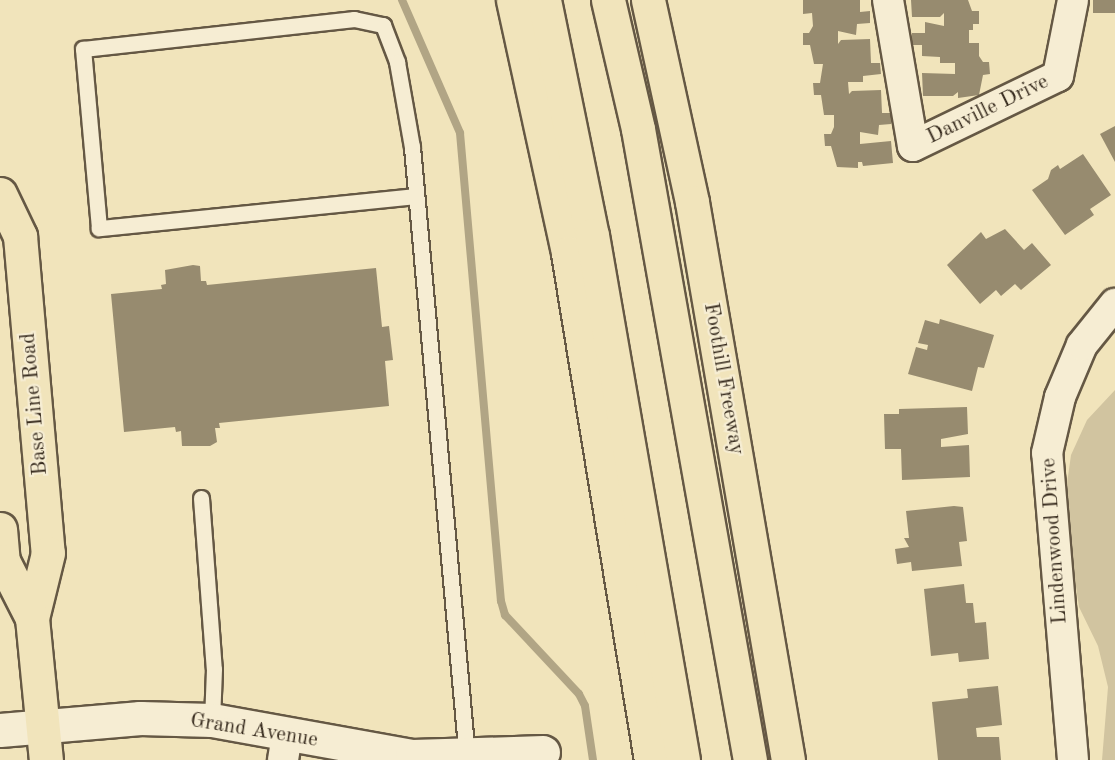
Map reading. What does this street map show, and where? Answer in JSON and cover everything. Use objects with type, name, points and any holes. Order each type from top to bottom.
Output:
[{"type":"main road","points":[[513,0],[568,253],[651,760]]},
{"type":"main road","points":[[544,0],[592,235],[683,760]]},
{"type":"main road","points":[[608,0],[638,129],[750,760]]},
{"type":"main road","name":"Foothill Freeway","points":[[648,0],[692,202],[788,760]]},
{"type":"main road","name":"Base Line Road","points":[[0,194],[20,236],[48,553],[32,618],[44,745]]},
{"type":"main road","name":"Base Line Road","points":[[0,529],[3,561],[32,618]]},
{"type":"street","name":"Danville Drive","points":[[888,0],[913,146],[1058,76],[1073,0]]},
{"type":"street","name":"Lindenwood Drive","points":[[1073,760],[1047,453],[1060,398],[1082,345],[1115,304]]},
{"type":"street","name":"Grand Avenue","points":[[0,730],[44,745],[140,718],[212,720],[285,748],[467,757],[543,752]]},
{"type":"lane","points":[[416,196],[99,228],[83,49],[354,19],[383,25],[397,62],[416,196],[467,757]]},
{"type":"lane","points":[[201,498],[214,669],[212,720]]},
{"type":"shaded area","points":[[1115,390],[1115,760],[1102,760],[1108,687],[1098,646],[1079,607],[1064,505],[1071,455],[1087,420]]},
{"type":"building","points":[[803,0],[860,0],[860,12],[870,11],[870,23],[857,24],[856,35],[838,31],[838,44],[841,40],[870,39],[871,63],[880,63],[881,74],[863,76],[863,82],[848,82],[849,94],[852,91],[881,90],[882,113],[891,113],[891,124],[879,125],[878,135],[860,132],[860,144],[891,141],[893,163],[863,166],[862,162],[858,162],[858,168],[837,167],[831,146],[825,146],[824,134],[831,134],[834,127],[834,115],[824,115],[821,95],[814,95],[813,83],[820,83],[823,64],[814,64],[810,45],[803,45],[803,33],[809,33],[813,26],[812,13],[803,14]]},
{"type":"building","points":[[911,0],[968,0],[972,11],[979,11],[979,24],[973,24],[973,30],[969,30],[969,43],[979,43],[979,56],[983,62],[989,62],[990,74],[983,75],[979,95],[958,98],[958,92],[953,96],[923,96],[922,73],[955,74],[955,63],[940,63],[940,57],[922,56],[922,45],[912,45],[912,33],[925,33],[925,22],[944,26],[944,13],[940,17],[912,17]]},
{"type":"building","points":[[1093,0],[1115,0],[1115,13],[1093,13]]},
{"type":"building","points":[[1115,126],[1115,162],[1100,134]]},
{"type":"building","points":[[1083,154],[1111,195],[1090,209],[1094,215],[1065,235],[1032,190],[1048,179],[1051,170],[1058,165],[1060,169]]},
{"type":"building","points":[[1005,229],[1024,250],[1032,243],[1051,265],[1021,290],[1015,284],[1001,296],[996,290],[980,304],[947,265],[981,232],[986,239]]},
{"type":"building","points":[[200,266],[201,281],[206,281],[207,285],[376,268],[382,327],[389,326],[393,360],[385,361],[389,406],[219,423],[220,428],[215,428],[217,442],[210,446],[182,446],[181,431],[176,432],[175,427],[124,432],[111,294],[162,289],[161,285],[166,284],[165,270]]},
{"type":"building","points":[[940,319],[994,335],[984,368],[978,367],[972,391],[908,374],[916,347],[927,350],[928,345],[918,343],[925,320],[939,324]]},
{"type":"building","points":[[967,407],[968,434],[941,439],[941,447],[969,445],[970,477],[902,480],[901,449],[885,449],[884,414],[899,414],[899,409]]},
{"type":"building","points":[[963,507],[967,541],[959,542],[962,566],[912,571],[911,562],[897,564],[895,549],[909,547],[904,538],[909,538],[906,511]]},
{"type":"building","points":[[964,584],[966,603],[973,603],[975,623],[986,622],[989,659],[959,662],[958,653],[931,656],[924,589]]},
{"type":"building","points":[[998,686],[1002,725],[976,728],[977,737],[999,737],[1001,760],[938,760],[932,702],[968,698],[967,689]]},
{"type":"waterway","points":[[402,0],[460,133],[501,601],[505,615],[579,694],[585,706],[593,760]]}]
